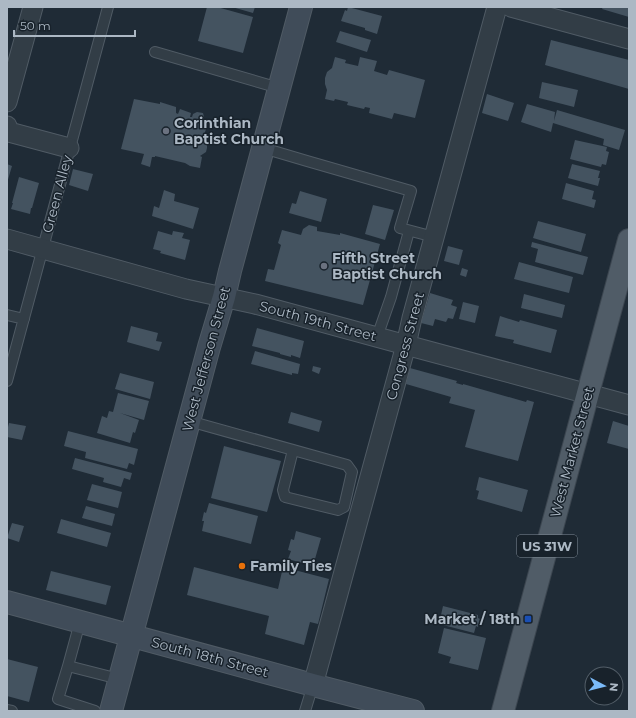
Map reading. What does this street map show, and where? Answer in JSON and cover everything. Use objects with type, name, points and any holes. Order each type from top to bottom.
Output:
[{"type":"main road","name":"West Market Street","points":[[503,711],[629,240]]},
{"type":"street","points":[[7,102],[33,7]]},
{"type":"street","name":"West Jefferson Street","points":[[111,711],[209,347],[224,297],[301,7]]},
{"type":"street","name":"Congress Street","points":[[312,685],[497,7]]},
{"type":"street","points":[[511,7],[629,39]]},
{"type":"street","points":[[7,126],[9,132],[70,148]]},
{"type":"street","name":"South 19th Street","points":[[7,239],[186,289],[255,304],[629,405]]},
{"type":"street","name":"South 18th Street","points":[[7,602],[413,711]]},
{"type":"lane","name":"Green Alley","points":[[7,381],[108,7]]},
{"type":"lane","points":[[155,52],[279,88]]},
{"type":"lane","points":[[263,148],[307,162],[411,190],[400,228],[434,237]]},
{"type":"lane","points":[[377,337],[391,297],[409,231]]},
{"type":"lane","points":[[7,315],[24,320]]},
{"type":"lane","points":[[189,421],[347,465],[352,472],[344,507],[338,510],[286,497],[282,490],[293,450]]},
{"type":"lane","points":[[80,622],[58,699],[95,711]]},
{"type":"lane","points":[[68,666],[119,679]]},
{"type":"lane","points":[[305,711],[312,685]]},
{"type":"lane","points":[[7,710],[12,711]]},
{"type":"building","points":[[207,7],[217,7],[253,17],[243,53],[198,41]]},
{"type":"building","points":[[232,7],[255,7],[253,13]]},
{"type":"building","points":[[348,7],[382,16],[377,34],[365,30],[365,28],[341,21],[345,10],[347,11]]},
{"type":"building","points":[[603,7],[629,7],[629,17],[602,9]]},
{"type":"building","points":[[340,31],[371,40],[367,52],[336,42]]},
{"type":"building","points":[[551,40],[629,60],[629,89],[545,65]]},
{"type":"building","points":[[335,57],[346,60],[345,63],[358,66],[360,57],[377,61],[374,71],[387,75],[389,70],[425,80],[415,118],[394,113],[392,119],[369,113],[370,108],[365,107],[364,109],[347,105],[348,102],[335,99],[334,101],[325,99],[327,90],[325,78],[327,72],[332,68]]},
{"type":"building","points":[[542,82],[578,90],[574,107],[539,98]]},
{"type":"building","points":[[487,94],[514,103],[508,121],[482,113]]},
{"type":"building","name":"Corinthian Baptist Church","points":[[134,99],[160,104],[160,102],[176,107],[176,113],[178,114],[180,109],[191,113],[190,117],[197,112],[203,113],[204,119],[209,120],[203,138],[207,142],[207,148],[206,152],[200,156],[202,157],[200,168],[155,156],[152,157],[150,167],[141,164],[144,154],[121,149]]},
{"type":"building","points":[[527,104],[555,112],[554,121],[557,110],[625,130],[619,150],[603,145],[604,139],[553,123],[551,132],[521,122]]},
{"type":"building","points":[[575,140],[607,147],[606,151],[609,152],[606,165],[602,164],[601,167],[570,159]]},
{"type":"building","points":[[7,164],[12,166],[7,183]]},
{"type":"building","points":[[572,164],[600,171],[598,186],[568,178]]},
{"type":"building","points":[[73,169],[93,174],[88,191],[69,185]]},
{"type":"building","points":[[19,177],[39,183],[30,214],[11,209]]},
{"type":"building","points":[[566,183],[594,191],[592,199],[596,200],[594,208],[562,199]]},
{"type":"building","points":[[164,190],[175,194],[174,201],[199,208],[193,229],[152,216],[154,206],[159,208]]},
{"type":"building","points":[[300,191],[327,199],[321,222],[289,213],[292,203],[296,204]]},
{"type":"building","points":[[373,205],[394,210],[385,240],[365,234]]},
{"type":"building","points":[[538,221],[586,234],[581,252],[533,238]]},
{"type":"building","name":"Fifth Street Baptist Church","points":[[309,225],[317,227],[317,231],[340,235],[340,233],[380,244],[363,305],[265,281],[268,269],[274,270],[281,245],[278,243],[282,230],[301,235],[303,229]]},
{"type":"building","points":[[158,231],[172,235],[173,231],[184,233],[182,238],[190,240],[185,260],[160,253],[161,251],[153,249]]},
{"type":"building","points":[[532,242],[588,257],[583,275],[535,262],[538,249],[531,247]]},
{"type":"building","points":[[448,246],[463,250],[459,265],[444,261]]},
{"type":"building","points":[[519,262],[573,277],[569,293],[514,279]]},
{"type":"building","points":[[462,268],[468,270],[466,277],[460,275]]},
{"type":"building","points":[[430,293],[453,300],[451,305],[457,307],[453,319],[448,318],[446,322],[435,319],[433,326],[421,323]]},
{"type":"building","points":[[524,294],[565,305],[562,318],[521,308]]},
{"type":"building","points":[[463,302],[479,306],[475,323],[459,319]]},
{"type":"building","points":[[500,316],[519,322],[520,320],[557,330],[551,353],[513,343],[514,340],[495,336]]},
{"type":"building","points":[[131,326],[158,333],[156,341],[162,342],[159,351],[127,342]]},
{"type":"building","points":[[257,328],[304,341],[300,358],[291,355],[291,357],[252,346]]},
{"type":"building","points":[[255,351],[300,364],[298,374],[292,373],[292,375],[251,364]]},
{"type":"building","points":[[313,366],[321,368],[319,374],[312,371]]},
{"type":"building","points":[[410,368],[457,381],[456,383],[463,385],[526,402],[527,400],[534,402],[518,461],[465,447],[475,410],[449,403],[451,397],[406,384]]},
{"type":"building","points":[[120,373],[154,382],[150,399],[115,389]]},
{"type":"building","points":[[118,393],[149,401],[144,420],[120,413],[139,420],[135,433],[133,432],[130,443],[97,433],[102,416],[107,418],[109,411],[113,412]]},
{"type":"building","points":[[291,412],[322,421],[319,432],[288,423]]},
{"type":"building","points":[[613,421],[629,426],[629,449],[607,443]]},
{"type":"building","points":[[9,423],[26,426],[22,440],[7,437]]},
{"type":"building","points":[[68,431],[138,449],[134,465],[129,463],[127,469],[85,458],[86,452],[64,446]]},
{"type":"building","points":[[224,446],[281,461],[267,512],[211,498]]},
{"type":"building","points":[[75,458],[132,473],[130,480],[124,478],[121,487],[103,482],[104,478],[72,469]]},
{"type":"building","points":[[479,477],[528,490],[522,512],[477,499],[479,491],[476,490]]},
{"type":"building","points":[[92,484],[122,492],[118,508],[87,500]]},
{"type":"building","points":[[209,503],[258,516],[251,544],[202,531],[204,512],[206,513]]},
{"type":"building","points":[[86,506],[115,514],[112,526],[82,518]]},
{"type":"building","points":[[61,519],[111,533],[107,547],[57,533]]},
{"type":"building","points":[[12,523],[24,526],[19,542],[7,538]]},
{"type":"building","points":[[296,531],[321,538],[313,566],[288,559],[291,551],[288,550],[291,539],[294,540]]},
{"type":"building","points":[[194,567],[278,589],[283,567],[329,579],[318,624],[310,622],[304,645],[265,634],[269,616],[187,595]]},
{"type":"building","points":[[51,571],[111,586],[106,605],[46,590]]},
{"type":"building","points":[[443,606],[478,615],[478,618],[480,619],[478,627],[476,626],[474,633],[439,624]]},
{"type":"building","points":[[444,628],[486,638],[478,670],[449,663],[451,657],[438,653]]},
{"type":"building","points":[[7,659],[38,667],[29,702],[7,696]]},
{"type":"place","name":"Corinthian Baptist Church","points":[[166,131]]},
{"type":"place","name":"Fifth Street Baptist Church","points":[[324,266]]},
{"type":"place","name":"Family Ties","points":[[242,566]]},
{"type":"place","name":"Market / 18th","points":[[528,619]]}]
